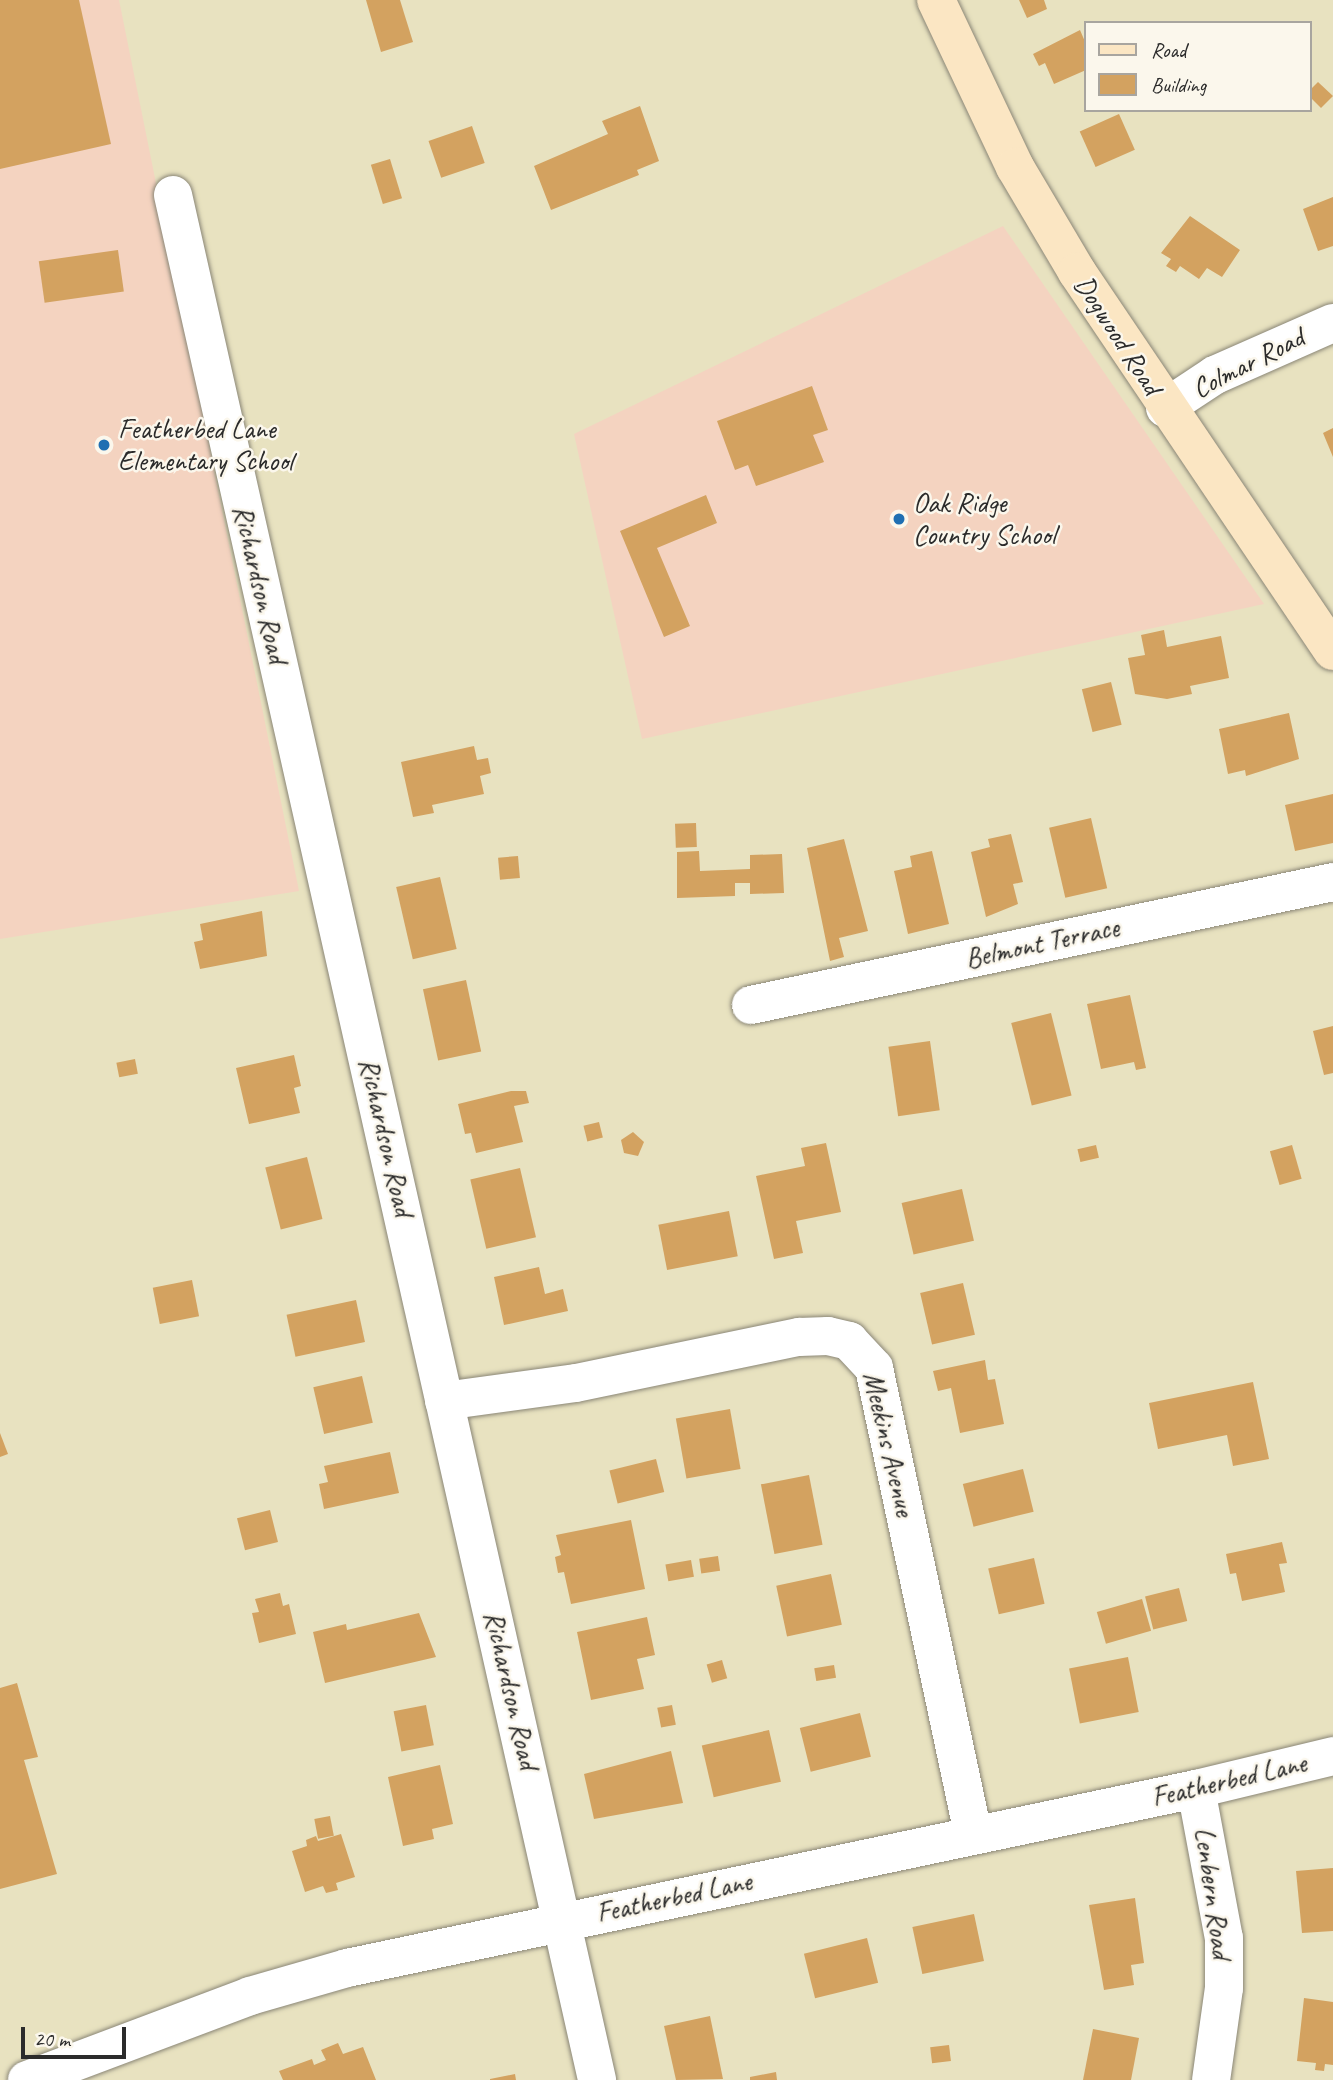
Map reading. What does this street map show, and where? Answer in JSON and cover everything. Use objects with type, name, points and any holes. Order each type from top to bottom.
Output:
[{"type":"main road","name":"Dogwood Road","points":[[936,0],[1016,167],[1165,408],[1333,651]]},
{"type":"street","name":"Richardson Road","points":[[173,195],[444,1401],[564,1919],[597,2080]]},
{"type":"street","name":"Colmar Road","points":[[1165,408],[1215,375],[1333,323]]},
{"type":"street","name":"Belmont Terrace","points":[[751,1005],[1333,882]]},
{"type":"street","name":"Meekins Avenue","points":[[444,1401],[576,1383],[799,1337],[849,1340],[874,1368],[973,1835]]},
{"type":"street","name":"Featherbed Lane","points":[[27,2080],[250,1996],[347,1968],[564,1919],[1196,1789],[1333,1756]]},
{"type":"street","name":"Lenbern Road","points":[[1196,1789],[1224,1938],[1223,2000],[1211,2080]]},
{"type":"shaded area","name":"Featherbed Lane Elementary School","points":[[0,0],[119,0],[299,891],[0,939]]},
{"type":"shaded area","name":"Oak Ridge Country School","points":[[1003,226],[1264,604],[642,739],[574,434]]},
{"type":"building","points":[[0,0],[79,0],[111,144],[0,169]]},
{"type":"building","points":[[366,0],[400,0],[413,42],[381,52]]},
{"type":"building","points":[[1019,0],[1044,0],[1047,9],[1027,18]]},
{"type":"building","points":[[1080,30],[1084,39],[1084,71],[1054,84],[1045,63],[1039,66],[1033,54]]},
{"type":"building","points":[[1318,82],[1333,96],[1321,108],[1312,99],[1312,88]]},
{"type":"building","points":[[640,106],[659,161],[637,170],[639,175],[551,210],[534,166],[608,134],[602,121]]},
{"type":"building","points":[[1119,114],[1135,150],[1096,167],[1080,131]]},
{"type":"building","points":[[472,126],[485,163],[441,178],[429,141]]},
{"type":"building","points":[[390,159],[402,198],[383,204],[371,165]]},
{"type":"building","points":[[1333,197],[1333,246],[1318,251],[1303,209]]},
{"type":"building","points":[[1190,216],[1240,250],[1222,277],[1207,268],[1199,279],[1180,266],[1176,272],[1166,266],[1171,259],[1161,253]]},
{"type":"building","points":[[118,250],[124,292],[45,303],[39,261]]},
{"type":"building","points":[[812,386],[828,430],[813,435],[824,462],[756,486],[748,465],[735,470],[717,421]]},
{"type":"building","points":[[1333,428],[1333,457],[1323,433]]},
{"type":"building","points":[[706,495],[717,523],[657,548],[690,626],[664,637],[620,531]]},
{"type":"building","points":[[1164,630],[1167,647],[1221,636],[1229,678],[1190,686],[1192,694],[1167,699],[1135,694],[1128,658],[1145,655],[1141,635]]},
{"type":"building","points":[[1111,682],[1122,725],[1093,732],[1082,689]]},
{"type":"building","points":[[1289,713],[1299,759],[1246,776],[1245,770],[1228,774],[1219,729]]},
{"type":"building","points":[[474,746],[477,760],[488,758],[491,773],[480,776],[484,794],[432,805],[434,813],[413,817],[401,762]]},
{"type":"building","points":[[1333,794],[1333,843],[1295,851],[1285,805]]},
{"type":"building","points":[[1091,818],[1107,888],[1065,898],[1049,828]]},
{"type":"building","points":[[696,823],[697,847],[676,848],[675,824]]},
{"type":"building","points":[[1011,834],[1023,882],[1013,884],[1018,904],[986,917],[971,852],[990,847],[988,839]]},
{"type":"building","points":[[844,839],[868,931],[839,938],[844,957],[830,961],[807,848]]},
{"type":"building","points":[[699,851],[700,871],[750,869],[750,855],[782,854],[784,893],[750,894],[750,883],[735,883],[735,896],[677,898],[677,852]]},
{"type":"building","points":[[932,851],[949,924],[908,934],[894,871],[912,867],[910,856]]},
{"type":"building","points":[[518,856],[520,878],[500,880],[498,858]]},
{"type":"building","points":[[440,877],[457,949],[413,959],[396,887]]},
{"type":"building","points":[[262,911],[267,956],[200,969],[194,942],[203,940],[200,924]]},
{"type":"building","points":[[466,980],[481,1051],[438,1061],[423,989]]},
{"type":"building","points":[[1130,995],[1146,1068],[1136,1070],[1134,1062],[1101,1069],[1087,1004]]},
{"type":"building","points":[[1051,1013],[1072,1095],[1032,1105],[1011,1023]]},
{"type":"building","points":[[1333,1026],[1333,1073],[1324,1075],[1313,1031]]},
{"type":"building","points":[[930,1041],[940,1110],[898,1116],[888,1047]]},
{"type":"building","points":[[294,1055],[301,1086],[294,1088],[300,1113],[249,1124],[236,1068]]},
{"type":"building","points":[[135,1059],[138,1074],[119,1077],[116,1063]]},
{"type":"building","points":[[511,1091],[526,1091],[529,1103],[514,1106],[523,1142],[476,1153],[471,1133],[465,1134],[458,1104]]},
{"type":"building","points":[[599,1122],[603,1138],[587,1141],[583,1126]]},
{"type":"building","points":[[633,1132],[644,1142],[638,1156],[624,1153],[621,1140]]},
{"type":"building","points":[[826,1143],[841,1212],[796,1221],[803,1253],[774,1259],[756,1176],[805,1166],[801,1148]]},
{"type":"building","points":[[1096,1145],[1099,1158],[1080,1162],[1077,1149]]},
{"type":"building","points":[[1292,1145],[1302,1179],[1280,1185],[1270,1151]]},
{"type":"building","points":[[307,1157],[322,1219],[281,1230],[265,1167]]},
{"type":"building","points":[[520,1168],[536,1237],[486,1249],[470,1179]]},
{"type":"building","points":[[962,1189],[974,1241],[914,1255],[902,1203]]},
{"type":"building","points":[[729,1211],[738,1256],[667,1270],[658,1225]]},
{"type":"building","points":[[539,1267],[545,1294],[563,1289],[568,1311],[504,1325],[494,1277]]},
{"type":"building","points":[[192,1280],[199,1316],[160,1324],[153,1288]]},
{"type":"building","points":[[963,1283],[975,1335],[932,1345],[920,1293]]},
{"type":"building","points":[[356,1300],[365,1342],[295,1357],[287,1315]]},
{"type":"building","points":[[985,1360],[988,1380],[995,1379],[1004,1424],[960,1433],[951,1388],[938,1391],[933,1371]]},
{"type":"building","points":[[362,1376],[373,1423],[324,1434],[313,1387]]},
{"type":"building","points":[[1253,1382],[1269,1459],[1233,1466],[1227,1435],[1158,1449],[1149,1403]]},
{"type":"building","points":[[730,1409],[741,1469],[686,1479],[676,1419]]},
{"type":"building","points":[[0,1433],[8,1454],[0,1457]]},
{"type":"building","points":[[390,1452],[399,1493],[324,1509],[319,1484],[328,1482],[324,1466]]},
{"type":"building","points":[[656,1459],[664,1492],[618,1504],[609,1471]]},
{"type":"building","points":[[1023,1469],[1034,1512],[973,1527],[963,1484]]},
{"type":"building","points":[[809,1475],[823,1545],[774,1554],[761,1484]]},
{"type":"building","points":[[270,1510],[278,1542],[245,1550],[237,1518]]},
{"type":"building","points":[[631,1520],[645,1589],[571,1604],[564,1572],[558,1573],[555,1557],[561,1555],[556,1535]]},
{"type":"building","points":[[1282,1542],[1287,1563],[1279,1564],[1285,1592],[1242,1601],[1236,1573],[1230,1574],[1226,1554]]},
{"type":"building","points":[[718,1556],[720,1571],[701,1573],[699,1559]]},
{"type":"building","points":[[1034,1558],[1045,1604],[999,1614],[988,1569]]},
{"type":"building","points":[[691,1560],[694,1577],[668,1581],[665,1565]]},
{"type":"building","points":[[831,1574],[842,1625],[787,1637],[776,1586]]},
{"type":"building","points":[[1179,1588],[1187,1621],[1153,1629],[1145,1596]]},
{"type":"building","points":[[280,1593],[283,1606],[289,1604],[296,1634],[259,1643],[252,1613],[259,1612],[255,1599]]},
{"type":"building","points":[[1142,1599],[1151,1631],[1106,1644],[1097,1612]]},
{"type":"building","points":[[419,1613],[436,1657],[325,1683],[313,1632],[346,1624],[347,1630]]},
{"type":"building","points":[[647,1617],[655,1655],[637,1659],[644,1689],[591,1700],[577,1632]]},
{"type":"building","points":[[1128,1657],[1139,1712],[1080,1723],[1069,1668]]},
{"type":"building","points":[[722,1660],[727,1678],[712,1683],[707,1664]]},
{"type":"building","points":[[834,1665],[836,1678],[816,1681],[814,1668]]},
{"type":"building","points":[[17,1683],[38,1757],[24,1760],[57,1874],[0,1889],[0,1688]]},
{"type":"building","points":[[426,1705],[434,1745],[401,1752],[394,1711]]},
{"type":"building","points":[[672,1705],[676,1725],[661,1727],[657,1708]]},
{"type":"building","points":[[860,1713],[871,1757],[811,1772],[800,1728]]},
{"type":"building","points":[[769,1730],[781,1782],[714,1797],[702,1746]]},
{"type":"building","points":[[671,1751],[683,1803],[594,1819],[584,1774]]},
{"type":"building","points":[[440,1765],[453,1824],[432,1829],[434,1839],[403,1846],[388,1777]]},
{"type":"building","points":[[330,1816],[334,1836],[318,1839],[314,1819]]},
{"type":"building","points":[[341,1834],[355,1877],[336,1883],[338,1890],[326,1893],[323,1886],[305,1892],[292,1851],[307,1846],[306,1840],[316,1836],[318,1841]]},
{"type":"building","points":[[1333,1868],[1333,1931],[1302,1933],[1296,1871]]},
{"type":"building","points":[[1135,1898],[1144,1963],[1131,1965],[1134,1985],[1104,1990],[1089,1905]]},
{"type":"building","points":[[974,1914],[984,1961],[922,1974],[912,1927]]},
{"type":"building","points":[[867,1938],[878,1983],[815,1998],[804,1954]]},
{"type":"building","points":[[1304,1998],[1333,2002],[1333,2065],[1325,2064],[1324,2071],[1315,2070],[1316,2063],[1297,2061]]},
{"type":"building","points":[[710,2016],[723,2079],[676,2080],[664,2026]]},
{"type":"building","points":[[1093,2029],[1139,2038],[1131,2080],[1083,2080]]},
{"type":"building","points":[[338,2043],[343,2054],[363,2047],[376,2080],[283,2080],[279,2071],[312,2059],[314,2065],[326,2060],[321,2050]]},
{"type":"building","points":[[949,2045],[951,2061],[932,2063],[930,2047]]},
{"type":"building","points":[[776,2072],[777,2080],[750,2080],[750,2077]]},
{"type":"building","points":[[515,2074],[516,2080],[490,2080],[490,2079]]},
{"type":"place","name":"Featherbed Lane Elementary School","points":[[104,445]]},
{"type":"place","name":"Oak Ridge Country School","points":[[899,519]]}]
